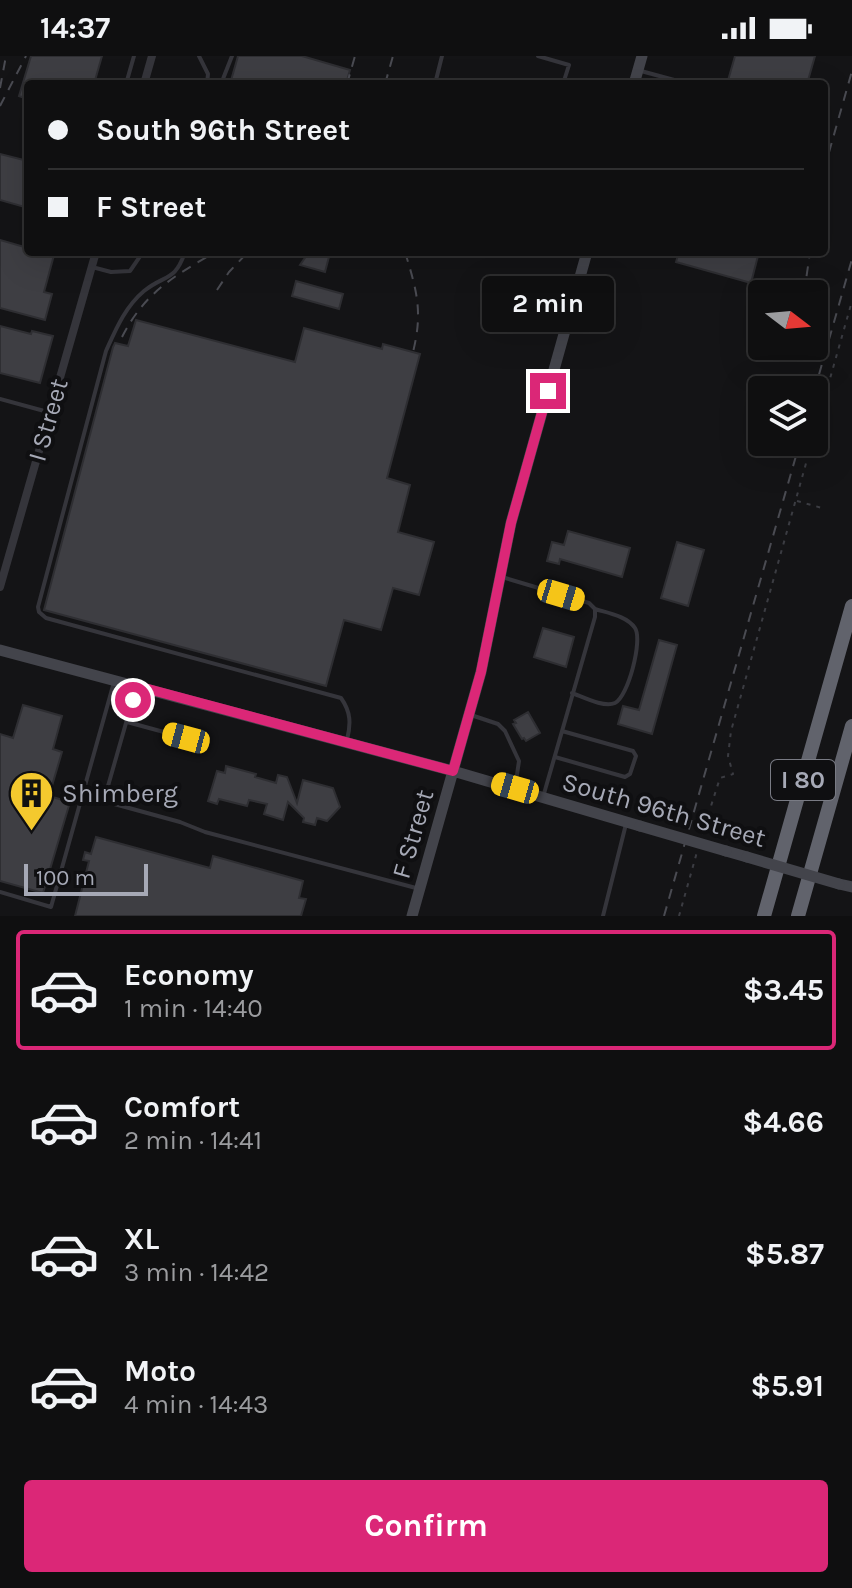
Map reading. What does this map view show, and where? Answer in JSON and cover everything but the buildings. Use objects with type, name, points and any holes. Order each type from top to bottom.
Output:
[{"type":"highway","name":"I 80","points":[[764,916],[852,606]]},
{"type":"highway","name":"I 80","points":[[798,916],[852,726]]},
{"type":"street","points":[[145,80],[152,56]]},
{"type":"street","points":[[635,80],[642,56]]},
{"type":"street","name":"I Street","points":[[0,587],[95,256]]},
{"type":"street","name":"F Street","points":[[412,916],[488,641],[499,576],[522,481],[586,256]]},
{"type":"street","name":"South 96th Street","points":[[0,650],[515,788],[852,887]]},
{"type":"lane","points":[[127,80],[134,56]]},
{"type":"lane","points":[[199,56],[208,74],[207,80]]},
{"type":"lane","points":[[223,80],[232,56]]},
{"type":"lane","points":[[436,80],[442,56]]},
{"type":"lane","points":[[538,56],[569,65],[564,80]]},
{"type":"lane","points":[[638,70],[674,80]]},
{"type":"lane","points":[[92,267],[111,272],[130,271],[140,256]]},
{"type":"lane","points":[[184,256],[179,270],[144,291],[124,312],[106,351],[39,612],[46,618],[341,698],[350,718],[347,742]]},
{"type":"lane","points":[[0,399],[50,413]]},
{"type":"lane","points":[[499,576],[589,603],[595,609],[628,620],[637,630],[639,643],[624,693],[617,702],[609,704],[572,693]]},
{"type":"lane","points":[[543,797],[595,609]]},
{"type":"lane","points":[[0,892],[51,907],[114,680]]},
{"type":"lane","points":[[137,686],[106,793],[107,802],[205,832],[420,889]]},
{"type":"lane","points":[[469,715],[498,724],[505,731],[519,761],[515,788]]},
{"type":"lane","points":[[127,722],[186,738]]},
{"type":"lane","points":[[554,757],[625,777],[630,774],[636,756],[633,751],[562,731]]},
{"type":"lane","points":[[603,916],[626,822]]},
{"type":"path","points":[[828,386],[852,301]]},
{"type":"path","points":[[733,774],[728,756],[731,731],[808,456]]},
{"type":"path","points":[[796,501],[822,508]]},
{"type":"railway","points":[[0,88],[6,56]]},
{"type":"railway","points":[[0,106],[26,56]]},
{"type":"railway","points":[[348,80],[355,56]]},
{"type":"railway","points":[[386,80],[393,56]]},
{"type":"railway","points":[[828,156],[852,71]]},
{"type":"railway","points":[[122,337],[150,297],[209,256]]},
{"type":"railway","points":[[217,290],[244,256]]},
{"type":"railway","points":[[406,256],[417,302],[418,325],[413,352]]},
{"type":"railway","points":[[806,280],[809,256]]},
{"type":"railway","points":[[819,376],[852,259]]},
{"type":"railway","points":[[664,916],[796,456]]},
{"type":"place","name":"Shimberg","points":[[31,832]]},
{"type":"route","points":[[133,700],[137,686],[453,771],[481,672],[511,523],[548,391]]}]
